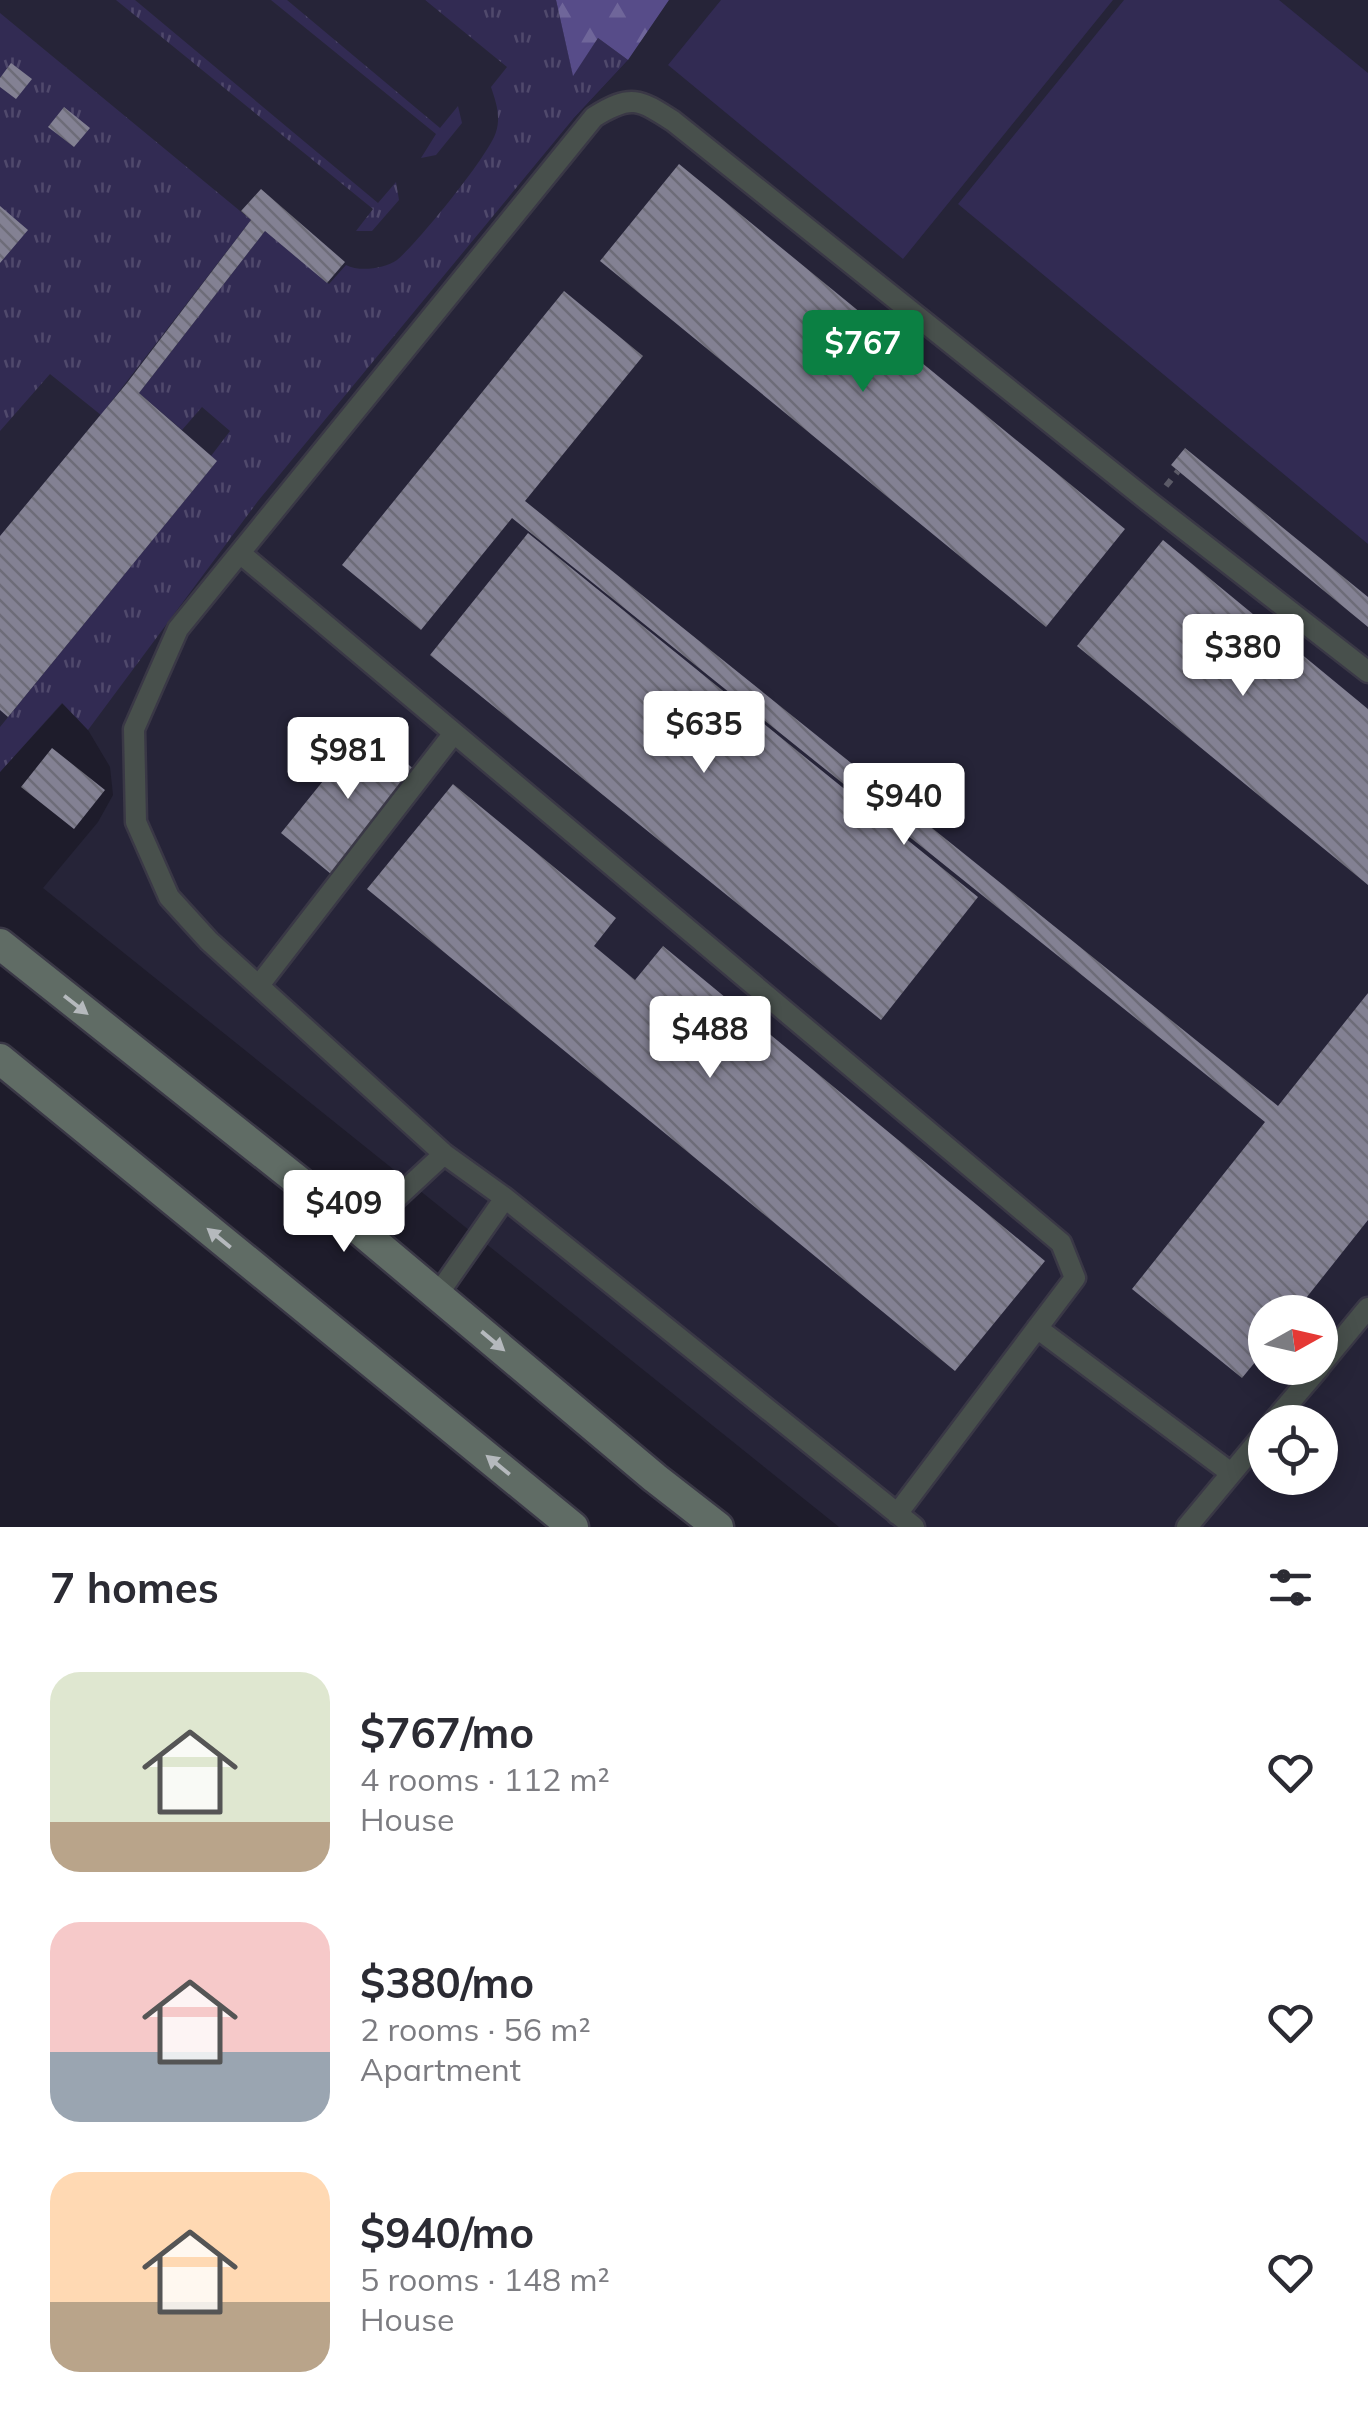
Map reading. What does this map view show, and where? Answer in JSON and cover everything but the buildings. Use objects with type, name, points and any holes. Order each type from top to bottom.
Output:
[{"type":"street","points":[[0,944],[361,1231],[718,1527]]},
{"type":"street","points":[[0,1059],[574,1527]]},
{"type":"lane","points":[[240,553],[1061,1242],[1074,1278],[906,1520],[444,1154],[209,941],[170,896],[136,822],[134,729],[178,629],[594,117],[617,103],[642,100],[673,120],[1368,672]]},
{"type":"lane","points":[[260,984],[454,733]]},
{"type":"lane","points":[[361,1231],[444,1154]]},
{"type":"lane","points":[[438,1294],[504,1198]]},
{"type":"lane","points":[[1338,1344],[1368,1308]]},
{"type":"lane","points":[[1037,1328],[1232,1473]]},
{"type":"lane","points":[[1288,1405],[1304,1385]]},
{"type":"lane","points":[[1187,1527],[1248,1454]]},
{"type":"shaded area","points":[[0,0],[425,0],[573,119],[628,60],[669,0],[1368,0],[1368,1527],[839,1527],[43,888],[98,822],[113,795],[110,767],[88,730],[63,703],[0,772]]},
{"type":"green space","points":[[116,0],[135,0],[378,203],[396,182],[399,200],[372,231],[356,231],[373,209]]},
{"type":"green space","points":[[271,0],[287,0],[440,128],[458,106],[462,123],[436,155],[421,158],[436,134]]},
{"type":"green space","points":[[425,0],[556,0],[573,75],[598,38],[628,60],[573,119],[258,501],[88,730],[62,703],[0,772],[0,727],[216,462],[211,456],[230,431],[202,407],[182,430],[139,393],[265,231],[329,284],[346,265],[364,269],[385,266],[397,260],[420,237],[491,143],[498,120],[491,87],[507,67]]},
{"type":"green space","points":[[556,0],[669,0],[628,60],[598,38],[573,76]]},
{"type":"green space","points":[[721,0],[1113,0],[903,259],[668,65]]},
{"type":"green space","points":[[1124,0],[1279,0],[1368,73],[1368,544],[958,204]]},
{"type":"green space","points":[[0,13],[251,220],[101,415],[50,374],[0,431]]}]
